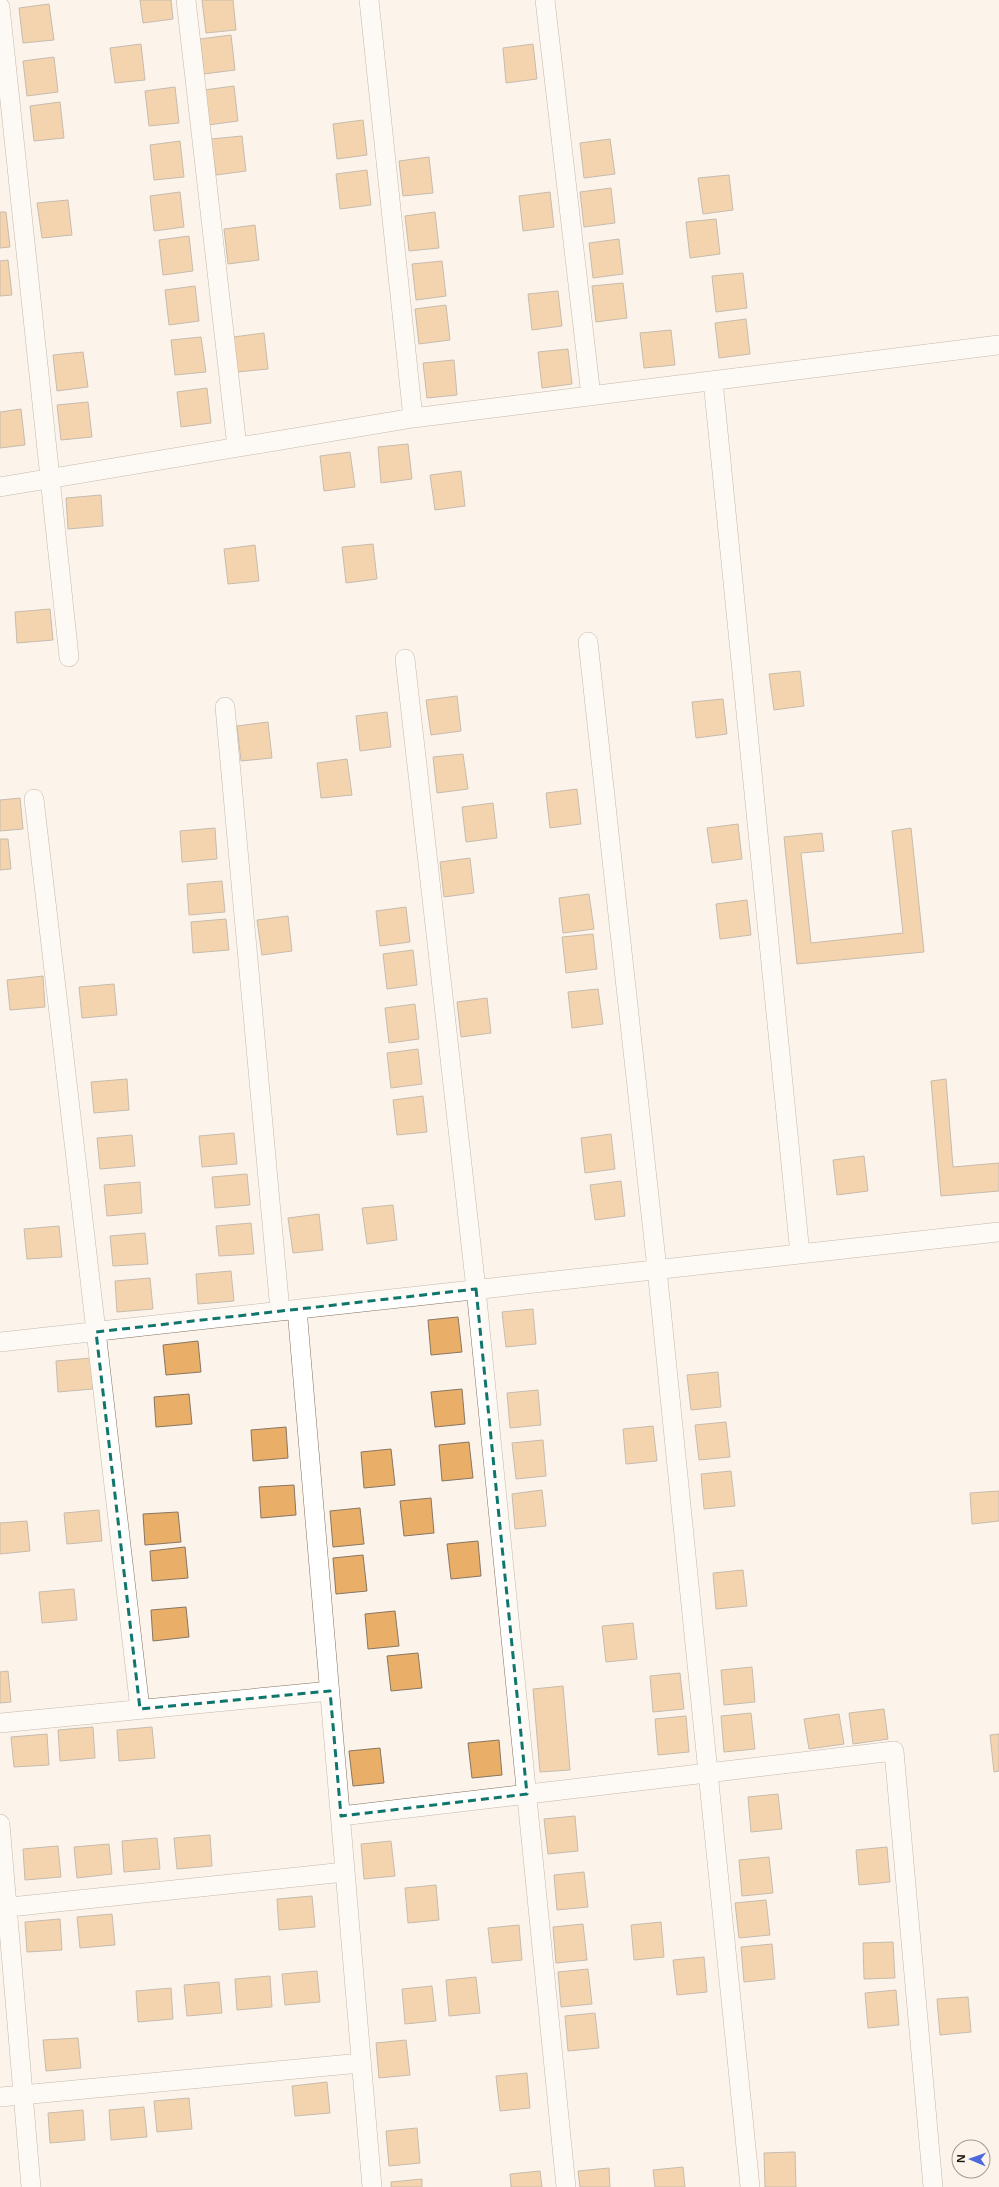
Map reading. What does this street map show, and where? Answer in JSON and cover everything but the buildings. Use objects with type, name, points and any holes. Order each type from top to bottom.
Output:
[{"type":"street","points":[[186,0],[237,448]]},
{"type":"street","points":[[369,0],[413,418]]},
{"type":"street","points":[[546,0],[592,396]]},
{"type":"street","points":[[0,7],[69,657]]},
{"type":"street","points":[[0,487],[413,418],[999,345]]},
{"type":"street","points":[[713,381],[800,1254]]},
{"type":"street","points":[[588,642],[658,1269],[750,2187]]},
{"type":"street","points":[[405,658],[476,1289],[566,2187]]},
{"type":"street","points":[[225,707],[330,1692],[372,2187]]},
{"type":"street","points":[[34,799],[140,1710]]},
{"type":"street","points":[[0,1342],[999,1232]]},
{"type":"street","points":[[0,1723],[330,1692]]},
{"type":"street","points":[[341,1816],[894,1751],[933,2187]]},
{"type":"street","points":[[0,1824],[4,1908],[31,2187]]},
{"type":"street","points":[[4,1908],[345,1872]]},
{"type":"street","points":[[0,2097],[361,2063]]},
{"type":"highlighted area","points":[[476,1289],[527,1794],[341,1816],[330,1691],[140,1709],[96,1332]]}]
